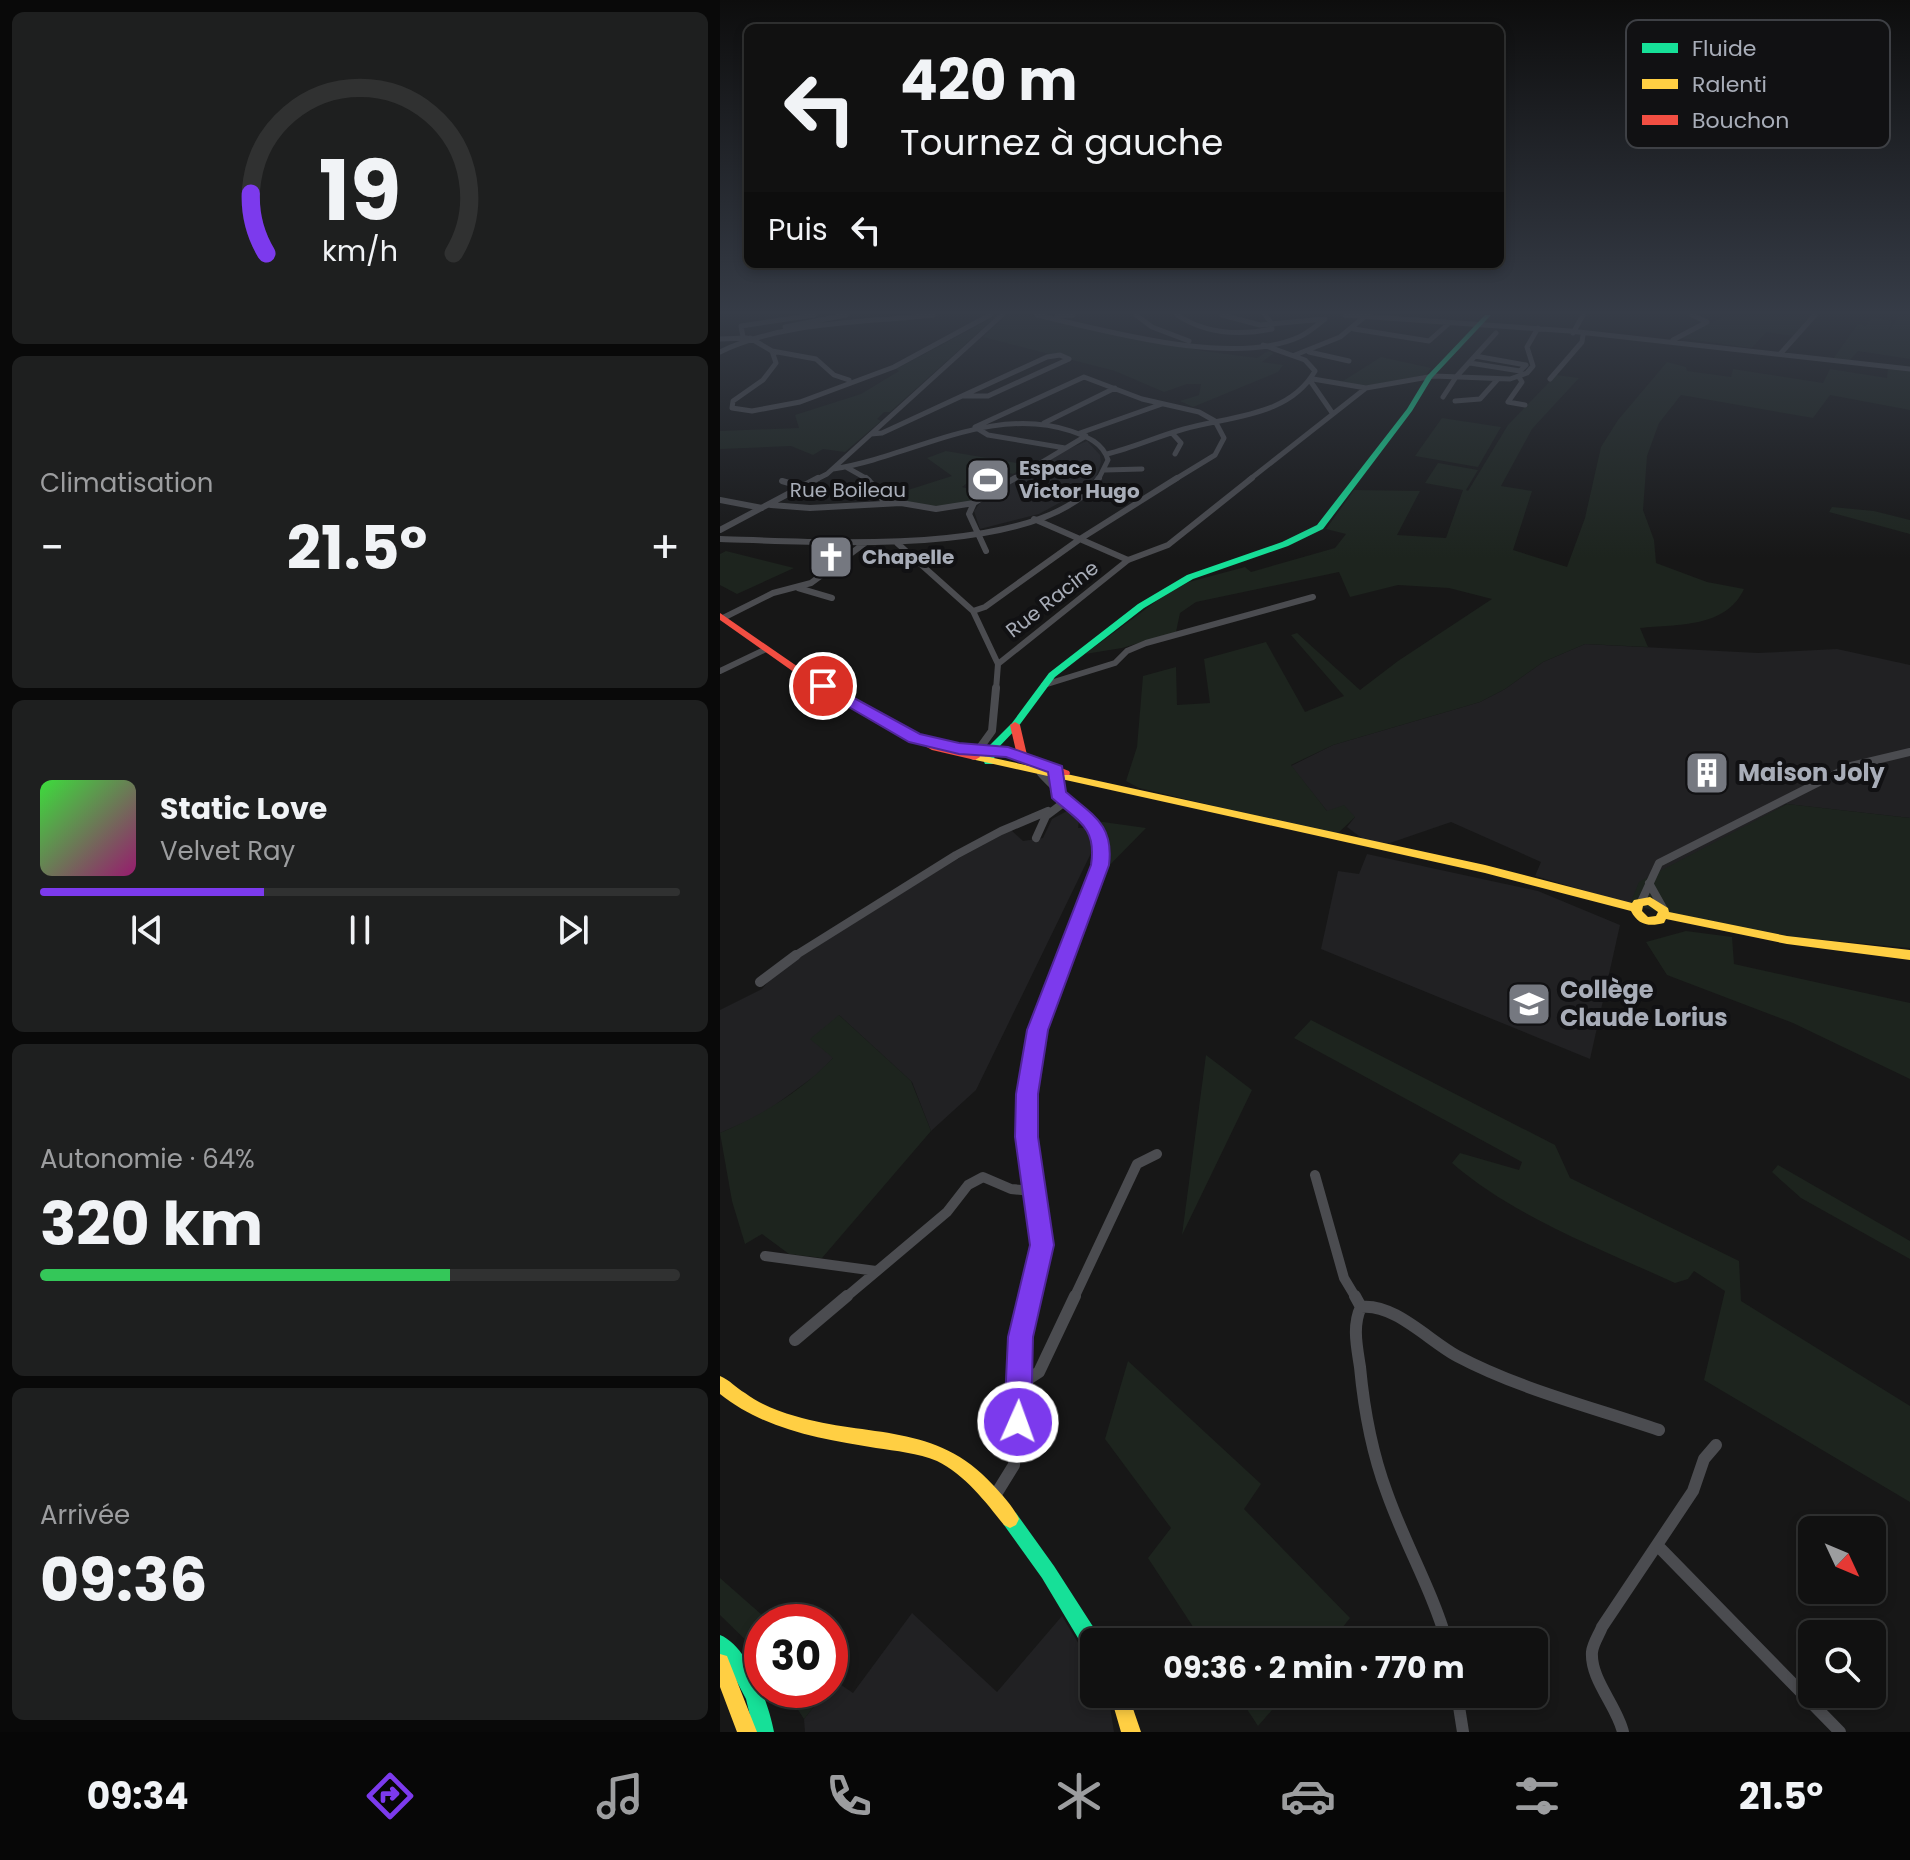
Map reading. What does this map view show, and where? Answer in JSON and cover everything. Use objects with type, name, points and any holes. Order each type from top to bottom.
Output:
[{"type":"street","points":[[740,396],[733,401],[732,408],[752,411],[778,408],[817,396]]},
{"type":"street","points":[[720,530],[803,487],[834,467],[913,396]]},
{"type":"street","points":[[871,434],[882,433],[960,396],[988,396]]},
{"type":"street","points":[[834,467],[845,467],[975,427],[1043,396]]},
{"type":"street","points":[[1043,423],[1099,396]]},
{"type":"street","points":[[973,611],[985,607],[1080,539],[1215,455],[1224,438],[1216,422],[1182,405],[1163,404],[1138,396]]},
{"type":"street","points":[[1107,454],[1274,406],[1289,396]]},
{"type":"street","points":[[1322,396],[1333,414]]},
{"type":"street","name":"Rue Racine","points":[[998,664],[1128,560],[1168,545],[1356,396]]},
{"type":"street","points":[[996,735],[1015,725],[1043,685],[1062,665],[1172,586],[1285,544],[1320,527],[1418,396]]},
{"type":"street","points":[[1455,401],[1480,399],[1483,396]]},
{"type":"street","points":[[1512,396],[1508,402],[1525,405]]},
{"type":"street","name":"Rue Boileau","points":[[720,500],[766,507],[810,508],[884,503],[950,509],[974,503],[1083,435],[1163,404]]},
{"type":"street","points":[[975,427],[1043,423],[1083,435],[1107,454]]},
{"type":"street","points":[[975,427],[988,435],[1065,448]]},
{"type":"street","points":[[1172,433],[1181,443],[1175,454]]},
{"type":"street","points":[[720,539],[897,543],[977,532],[1034,519],[1086,494],[1105,470],[1107,454]]},
{"type":"street","points":[[845,467],[874,485],[882,493],[884,503]]},
{"type":"street","points":[[1105,470],[1142,469]]},
{"type":"street","points":[[782,481],[803,487]]},
{"type":"street","points":[[1086,494],[1118,494]]},
{"type":"street","points":[[974,503],[969,514],[986,551]]},
{"type":"street","points":[[950,509],[969,514]]},
{"type":"street","points":[[1034,519],[1128,560]]},
{"type":"street","points":[[866,543],[832,569],[798,588],[773,593],[723,621],[801,673],[935,748],[1022,757],[1056,773],[1088,781],[1638,905],[1655,902],[1664,911],[1774,940],[1836,950],[1910,955]]},
{"type":"street","points":[[897,543],[973,611],[998,664],[996,735],[986,753]]},
{"type":"street","points":[[798,588],[832,598]]},
{"type":"street","points":[[1043,685],[1115,663],[1127,651],[1146,643],[1313,597]]},
{"type":"street","points":[[720,671],[766,649]]},
{"type":"street","points":[[1015,725],[1022,757]]},
{"type":"street","points":[[996,735],[1018,742]]},
{"type":"street","points":[[1664,911],[1660,920],[1646,921],[1638,915],[1638,905],[1659,863],[1851,766],[1910,752]]},
{"type":"street","points":[[986,753],[1005,765],[1056,773]]},
{"type":"street","points":[[1005,765],[1022,757]]},
{"type":"street","points":[[993,1499],[1014,1465],[1021,1337],[1042,1245],[1027,1137],[1027,1094],[1038,1030],[1100,865],[1103,843],[1099,833],[1041,773]]},
{"type":"street","points":[[1056,773],[1058,794]]},
{"type":"street","points":[[760,982],[810,946],[949,861],[1007,828],[1066,801]]},
{"type":"street","points":[[1036,838],[1048,811]]},
{"type":"street","points":[[1649,883],[1664,911]]},
{"type":"street","points":[[1019,1385],[1039,1372],[1137,1164],[1157,1154]]},
{"type":"street","points":[[1315,1175],[1344,1278],[1361,1307]]},
{"type":"street","points":[[795,1340],[947,1212],[968,1185],[983,1177],[1011,1189],[1033,1191]]},
{"type":"street","points":[[765,1256],[876,1271]]},
{"type":"street","points":[[1361,1307],[1377,1305],[1456,1355],[1489,1371],[1659,1430]]},
{"type":"street","points":[[1361,1307],[1355,1320],[1366,1426],[1388,1495],[1444,1628]]},
{"type":"street","points":[[720,1384],[754,1413],[779,1421],[916,1447],[947,1457],[968,1472],[993,1499],[1073,1608],[1084,1628]]},
{"type":"street","points":[[1623,1732],[1621,1714],[1598,1677],[1592,1651],[1602,1627],[1693,1491],[1704,1459],[1716,1445]]},
{"type":"street","points":[[1657,1545],[1840,1732]]},
{"type":"street","points":[[720,1644],[733,1658],[750,1687],[764,1721],[764,1732]]},
{"type":"street","points":[[720,1663],[747,1732]]},
{"type":"street","points":[[1123,1708],[1131,1732]]},
{"type":"street","points":[[1459,1708],[1463,1732]]},
{"type":"shaded area","points":[[855,396],[908,396],[890,412],[884,412],[877,419],[881,421],[845,452],[823,449],[813,455],[791,446],[720,449],[720,431],[799,428],[795,415]]},
{"type":"shaded area","points":[[1196,396],[1220,396],[1193,407],[1180,401]]},
{"type":"shaded area","points":[[1536,396],[1563,396],[1532,429],[1501,486],[1532,491],[1513,550],[1567,567],[1585,518],[1601,447],[1638,396],[1680,396],[1659,423],[1647,456],[1643,510],[1654,540],[1656,563],[1707,582],[1744,589],[1726,611],[1700,622],[1640,628],[1648,647],[1585,644],[1543,662],[1505,689],[1480,702],[1333,745],[1291,765],[1327,811],[1344,805],[1355,817],[1336,835],[1139,788],[1126,781],[1137,747],[1143,676],[1176,667],[1177,705],[1210,703],[1204,659],[1266,642],[1305,712],[1344,696],[1291,635],[1297,633],[1360,690],[1492,599],[1449,588],[1398,585],[1350,597],[1339,572],[1196,602],[1180,613],[1176,632],[1122,648],[1085,654],[1166,594],[1189,582],[1245,567],[1251,572],[1335,548],[1346,534],[1326,529],[1354,490],[1420,491],[1397,535],[1446,538],[1463,490],[1425,483],[1438,463],[1478,470],[1468,491],[1508,425]]},
{"type":"shaded area","points":[[1686,396],[1829,396],[1813,418]]},
{"type":"shaded area","points":[[1834,396],[1910,396],[1910,410]]},
{"type":"shaded area","points":[[1442,418],[1501,427],[1478,467],[1415,456]]},
{"type":"shaded area","points":[[1087,441],[1100,455],[1101,462],[1096,477],[1081,491],[1039,514],[980,529],[974,511],[980,503],[1066,450]]},
{"type":"shaded area","points":[[946,451],[1029,465],[1013,474],[990,471],[979,475],[962,487],[982,493],[962,504],[926,505],[890,501],[886,497],[952,476],[927,458]]},
{"type":"shaded area","points":[[1832,507],[1874,511],[1910,520],[1910,534],[1829,512]]},
{"type":"shaded area","points":[[726,551],[794,568],[737,594],[720,585],[720,554]]},
{"type":"shaded area","points":[[1585,644],[1758,653],[1837,649],[1910,665],[1910,818],[1786,804],[1630,904],[1535,876],[1541,862],[1451,822],[1390,843],[1367,842],[1347,827],[1355,817],[1327,811],[1291,766],[1333,745],[1480,702],[1505,689],[1543,662]]},
{"type":"shaded area","points":[[1787,804],[1910,818],[1910,948],[1731,931],[1630,904],[1639,882]]},
{"type":"shaded area","points":[[1067,811],[1079,821],[1078,828],[1088,828],[1094,847],[976,1090],[931,1131],[912,1082],[839,1015],[833,1058],[819,1073],[760,1116],[720,1133],[720,1010],[762,989],[774,975],[809,950],[959,858],[1011,830],[1023,841],[1043,838],[1052,819]]},
{"type":"shaded area","points":[[1096,821],[1146,828],[1101,874],[1108,846]]},
{"type":"shaded area","name":"Collège Claude Lorius","points":[[1367,854],[1538,891],[1620,925],[1590,1059],[1321,949],[1338,871],[1359,874]]},
{"type":"shaded area","points":[[1686,931],[1732,937],[1734,964],[1910,1003],[1910,1079],[1793,1023],[1667,975],[1646,942]]},
{"type":"shaded area","points":[[839,1015],[911,1081],[931,1131],[822,1258],[789,1254],[762,1234],[745,1244],[732,1201],[720,1133],[781,1101],[833,1058],[810,1039]]},
{"type":"shaded area","points":[[1311,1020],[1555,1145],[1570,1178],[1739,1261],[1741,1301],[1910,1406],[1910,1502],[1704,1380],[1725,1291],[1694,1271],[1688,1279],[1675,1283],[1531,1216],[1477,1183],[1452,1163],[1460,1153],[1519,1170],[1522,1162],[1294,1038]]},
{"type":"shaded area","points":[[1206,1055],[1252,1090],[1182,1235]]},
{"type":"shaded area","points":[[1778,1165],[1910,1241],[1910,1259],[1801,1198],[1772,1172]]},
{"type":"shaded area","points":[[1128,1361],[1261,1484],[1244,1509],[1350,1618],[1342,1628],[1194,1628],[1148,1558],[1171,1528],[1105,1439]]},
{"type":"shaded area","points":[[720,1578],[750,1604],[744,1604],[744,1638],[720,1615]]},
{"type":"shaded area","points":[[912,1613],[997,1692],[1062,1616],[1080,1646],[1080,1708],[1110,1708],[1114,1732],[805,1732],[804,1719],[813,1708],[848,1708],[848,1690],[853,1693]]},
{"type":"shaded area","points":[[797,1708],[813,1708],[804,1719]]},
{"type":"shaded area","points":[[1246,1708],[1274,1708],[1258,1726]]},
{"type":"traffic: fast","points":[[989,762],[991,749],[1015,725],[1052,675],[1141,606],[1190,577],[1285,544],[1320,527],[1418,396]]},
{"type":"traffic: fast","points":[[1010,1519],[1083,1628]]},
{"type":"traffic: fast","points":[[720,1644],[749,1685],[759,1707],[764,1732]]},
{"type":"traffic: slow","points":[[975,757],[1485,869],[1635,908]]},
{"type":"traffic: slow","points":[[1650,901],[1664,911],[1660,920],[1646,921],[1636,912],[1638,903],[1650,901]]},
{"type":"traffic: slow","points":[[1665,915],[1787,940],[1910,955]]},
{"type":"traffic: slow","points":[[720,1384],[757,1410],[797,1425],[915,1446],[944,1456],[972,1476],[1010,1519]]},
{"type":"traffic: slow","points":[[720,1663],[747,1732]]},
{"type":"traffic: slow","points":[[1123,1708],[1131,1732]]},
{"type":"traffic: jam","points":[[720,616],[801,673],[935,748],[975,757]]},
{"type":"traffic: jam","points":[[1015,725],[1022,757]]},
{"type":"traffic: jam","points":[[954,748],[1008,752],[1065,773]]},
{"type":"place","name":"Espace Victor Hugo","points":[[988,480]]},
{"type":"place","name":"Chapelle","points":[[831,557]]},
{"type":"place","name":"Maison Joly","points":[[1707,773]]},
{"type":"place","name":"Collège Claude Lorius","points":[[1529,1004]]},
{"type":"route","points":[[823,686],[915,738],[959,749],[1008,752],[1056,769],[1058,794],[1092,823],[1103,843],[1100,865],[1070,938],[1038,1030],[1027,1094],[1027,1137],[1042,1245],[1021,1337],[1018,1422]]}]
